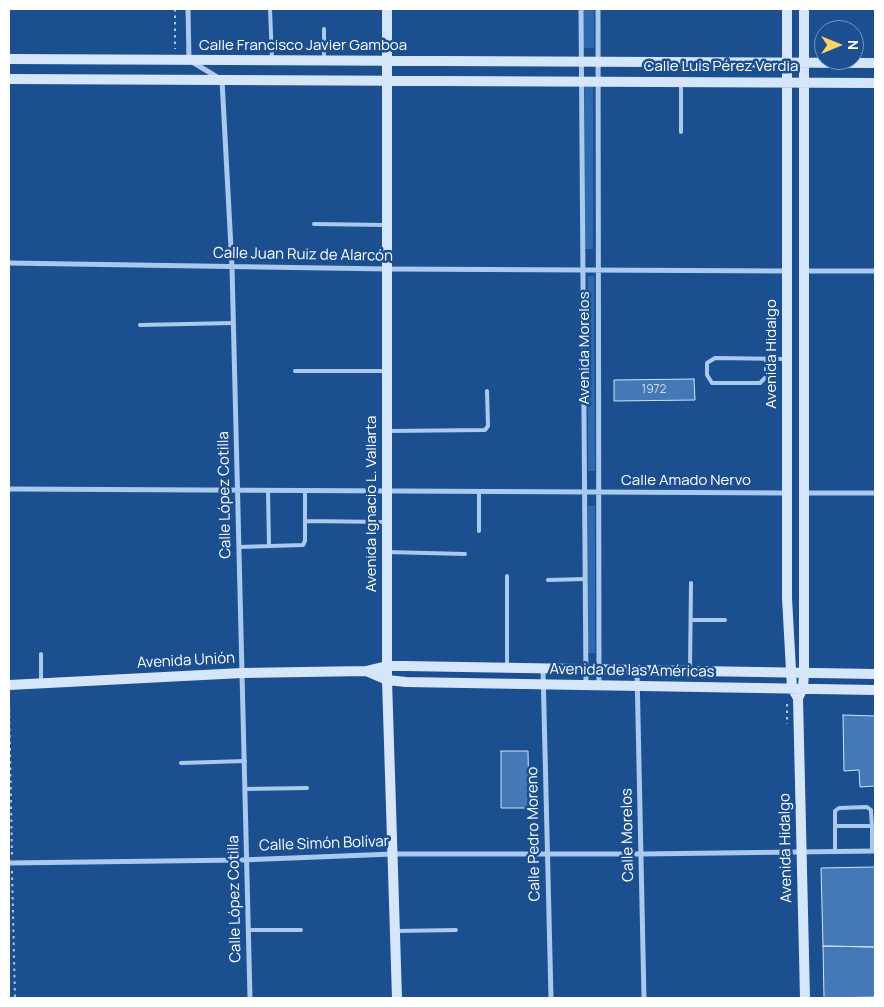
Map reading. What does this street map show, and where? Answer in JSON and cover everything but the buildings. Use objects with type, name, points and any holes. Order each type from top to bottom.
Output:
[{"type":"main road","name":"Avenida Ignacio L. Vallarta","points":[[388,9],[387,680],[397,998]]},
{"type":"main road","name":"Avenida Hidalgo","points":[[787,9],[787,598],[792,688],[798,698],[805,998]]},
{"type":"main road","points":[[798,698],[804,688],[804,9]]},
{"type":"main road","name":"Calle Francisco Javier Gamboa","points":[[9,59],[597,62]]},
{"type":"main road","name":"Calle Luis Pérez Verdia","points":[[597,62],[875,62]]},
{"type":"main road","points":[[9,80],[597,81]]},
{"type":"main road","name":"Calle Luis Pérez Verdia","points":[[597,81],[875,83]]},
{"type":"main road","name":"Avenida de las Américas","points":[[387,666],[875,674]]},
{"type":"main road","name":"Avenida Unión","points":[[9,686],[242,673],[366,671],[387,666]]},
{"type":"main road","name":"Avenida Unión","points":[[366,671],[387,680]]},
{"type":"main road","name":"Avenida de las Américas","points":[[387,680],[586,686],[875,690]]},
{"type":"street","points":[[188,9],[189,60],[222,80]]},
{"type":"street","name":"Avenida Morelos","points":[[581,9],[586,686]]},
{"type":"street","name":"Avenida Morelos","points":[[598,9],[597,271],[600,686]]},
{"type":"street","name":"Calle López Cotilla","points":[[222,80],[232,267],[250,998]]},
{"type":"street","name":"Calle Juan Ruiz de Alarcón","points":[[9,263],[387,269],[787,271]]},
{"type":"street","points":[[804,271],[875,271]]},
{"type":"street","name":"Calle Amado Nervo","points":[[9,489],[787,493]]},
{"type":"street","points":[[804,493],[875,493]]},
{"type":"street","name":"Calle Pedro Moreno","points":[[543,669],[550,998]]},
{"type":"street","name":"Calle Morelos","points":[[637,671],[644,998]]},
{"type":"street","name":"Calle Simón Bolívar","points":[[10,863],[247,860],[392,854],[641,854],[874,851]]},
{"type":"lane","points":[[270,9],[272,60]]},
{"type":"lane","points":[[324,28],[324,61]]},
{"type":"lane","points":[[681,82],[681,132]]},
{"type":"lane","points":[[314,224],[387,225]]},
{"type":"lane","points":[[140,325],[233,323]]},
{"type":"lane","points":[[766,359],[766,377],[760,383],[712,383],[707,376],[707,363],[715,358],[787,359]]},
{"type":"lane","points":[[295,370],[387,371]]},
{"type":"lane","points":[[387,431],[485,430],[488,426],[487,391]]},
{"type":"lane","points":[[268,491],[269,546]]},
{"type":"lane","points":[[239,547],[302,546],[305,541],[305,491]]},
{"type":"lane","points":[[479,492],[479,531]]},
{"type":"lane","points":[[305,521],[387,522]]},
{"type":"lane","points":[[387,552],[465,554]]},
{"type":"lane","points":[[507,576],[507,668]]},
{"type":"lane","points":[[548,580],[585,579]]},
{"type":"lane","points":[[690,672],[691,583]]},
{"type":"lane","points":[[691,620],[725,620]]},
{"type":"lane","points":[[42,654],[42,684]]},
{"type":"lane","points":[[181,763],[245,761]]},
{"type":"lane","points":[[245,789],[308,788]]},
{"type":"lane","points":[[835,851],[834,813],[837,809],[867,807],[872,812],[874,851]]},
{"type":"lane","points":[[835,826],[872,826]]},
{"type":"lane","points":[[249,930],[301,930]]},
{"type":"lane","points":[[395,931],[456,930]]},
{"type":"path","points":[[9,694],[10,863],[15,998]]},
{"type":"shaded area","points":[[583,9],[594,9],[594,48],[583,48]]},
{"type":"shaded area","points":[[585,85],[593,85],[593,249],[585,249]]},
{"type":"shaded area","points":[[588,276],[594,276],[595,471],[588,471]]},
{"type":"shaded area","points":[[588,506],[595,506],[595,653],[588,653]]}]
